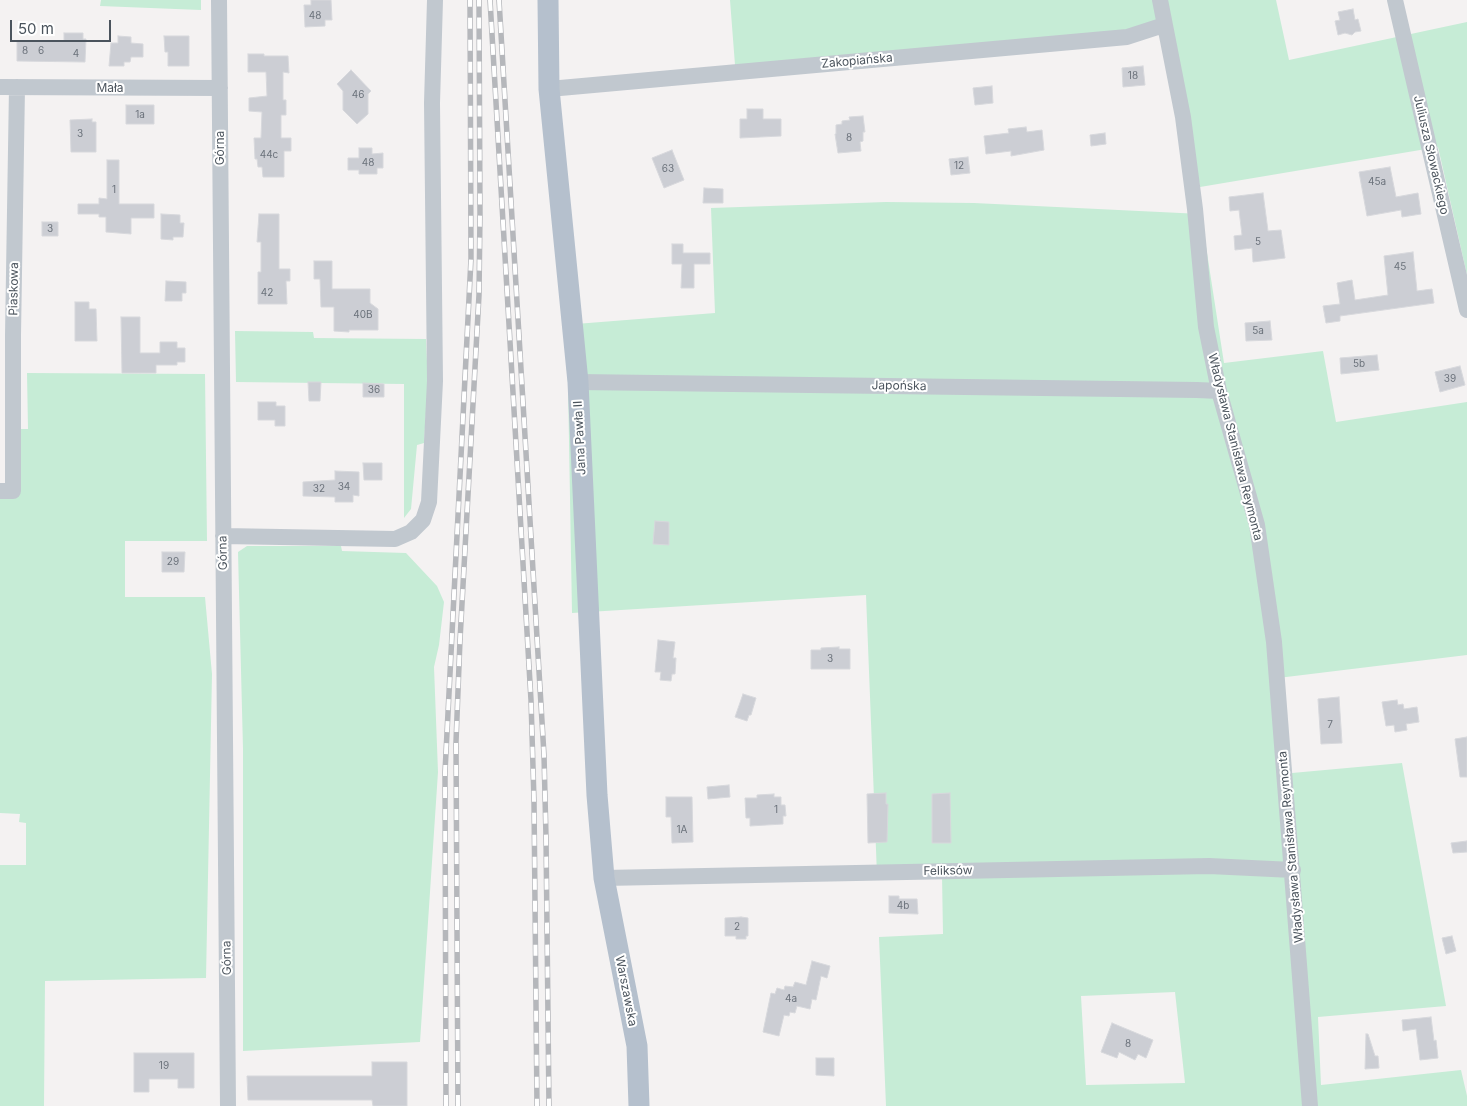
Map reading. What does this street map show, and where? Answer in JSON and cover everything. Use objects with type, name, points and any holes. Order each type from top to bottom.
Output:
[{"type":"main road","name":"Jana Pawła II","points":[[548,0],[549,89],[578,382],[597,795],[604,878]]},
{"type":"main road","name":"Warszawska","points":[[604,878],[637,1046],[639,1106]]},
{"type":"street","name":"Górna","points":[[219,0],[228,1106]]},
{"type":"street","points":[[223,536],[395,539],[411,532],[423,520],[429,502],[435,381],[432,103],[435,0]]},
{"type":"street","name":"Władysława Stanisława Reymonta","points":[[1160,0],[1183,117],[1195,209],[1206,327],[1219,391],[1258,535],[1274,642],[1310,1106]]},
{"type":"street","name":"Juliusza Słowackiego","points":[[1395,0],[1467,310]]},
{"type":"street","name":"Zakopiańska","points":[[549,89],[1126,37],[1164,25]]},
{"type":"street","name":"Mała","points":[[0,87],[220,88]]},
{"type":"street","name":"Piaskowa","points":[[6,491],[13,335],[17,88]]},
{"type":"street","name":"Japońska","points":[[578,382],[1219,391]]},
{"type":"street","name":"Feliksów","points":[[604,878],[1209,866],[1293,870]]},
{"type":"green space","points":[[101,0],[201,0],[201,10],[100,6]]},
{"type":"green space","points":[[730,0],[1276,0],[1289,60],[1467,22],[1467,275],[1438,147],[1200,187],[1171,21],[1125,32],[735,65]]},
{"type":"green space","points":[[886,202],[974,203],[1201,214],[1224,363],[1323,351],[1336,422],[1467,402],[1467,655],[1278,678],[1292,773],[1402,763],[1446,1006],[1318,1017],[1321,1085],[1461,1070],[1467,1096],[1467,1106],[886,1106],[879,937],[943,934],[942,875],[877,875],[866,595],[572,613],[568,383],[563,325],[715,313],[711,208]],"holes":[[[1175,992],[1185,1083],[1086,1085],[1081,996]]]},
{"type":"green space","points":[[235,331],[313,332],[314,338],[426,339],[428,383],[424,443],[417,445],[411,509],[404,518],[404,384],[236,382]]},
{"type":"green space","points":[[27,373],[205,374],[207,541],[125,541],[125,597],[205,597],[212,674],[206,978],[45,981],[44,1106],[0,1106],[0,865],[26,865],[26,823],[19,822],[20,814],[0,813],[0,495],[20,495],[19,429],[28,429]]},
{"type":"green space","points":[[247,546],[341,546],[342,551],[406,553],[437,586],[444,602],[439,645],[434,667],[438,772],[420,1042],[243,1051],[243,749],[238,552]]},
{"type":"building","points":[[311,0],[331,0],[332,20],[325,20],[325,26],[305,27],[304,5],[311,5]]},
{"type":"building","points":[[1353,9],[1355,20],[1358,19],[1361,31],[1355,32],[1352,35],[1345,33],[1338,35],[1335,21],[1340,20],[1338,12]]},
{"type":"building","points":[[64,33],[83,33],[83,39],[86,39],[85,62],[17,61],[17,41],[64,41]]},
{"type":"building","points":[[118,36],[131,37],[131,43],[143,44],[143,57],[131,57],[130,62],[124,62],[124,66],[109,66],[111,43],[118,43]]},
{"type":"building","points":[[164,36],[189,36],[189,66],[168,66],[168,52],[165,52]]},
{"type":"building","points":[[248,54],[288,56],[289,73],[283,72],[283,100],[286,100],[286,115],[281,115],[281,138],[291,138],[291,151],[284,151],[284,177],[263,177],[262,167],[258,167],[257,159],[255,159],[254,138],[261,138],[262,112],[249,111],[249,98],[267,96],[266,72],[248,72]]},
{"type":"building","points":[[1143,66],[1145,85],[1123,87],[1122,68]]},
{"type":"building","points":[[351,70],[371,91],[368,94],[368,114],[357,124],[343,110],[343,91],[337,84]]},
{"type":"building","points":[[992,86],[993,103],[975,105],[973,88]]},
{"type":"building","points":[[126,105],[154,105],[154,124],[126,124]]},
{"type":"building","points":[[747,109],[763,109],[763,119],[781,119],[781,136],[740,138],[740,119],[747,119]]},
{"type":"building","points":[[863,116],[865,132],[863,132],[863,141],[860,142],[861,151],[838,153],[835,134],[836,125],[842,124],[842,121],[850,120],[849,117]]},
{"type":"building","points":[[92,119],[92,122],[96,122],[96,152],[71,152],[70,120]]},
{"type":"building","points":[[1026,127],[1027,132],[1042,130],[1044,150],[1011,156],[1011,151],[986,154],[984,136],[1009,133],[1008,129]]},
{"type":"building","points":[[1105,133],[1106,144],[1091,146],[1090,135]]},
{"type":"building","points":[[359,148],[372,148],[372,154],[383,153],[383,168],[377,168],[377,174],[359,174],[359,170],[348,170],[348,158],[359,158]]},
{"type":"building","points":[[672,150],[684,180],[664,188],[652,158]]},
{"type":"building","points":[[968,157],[970,173],[951,175],[949,159]]},
{"type":"building","points":[[107,160],[119,160],[119,204],[154,204],[154,218],[131,218],[131,234],[106,232],[106,217],[99,217],[99,214],[78,214],[78,204],[99,204],[99,198],[107,199]]},
{"type":"building","points":[[1390,167],[1396,197],[1418,193],[1421,214],[1402,217],[1401,210],[1367,216],[1359,172]]},
{"type":"building","points":[[704,188],[723,189],[723,203],[703,203]]},
{"type":"building","points":[[1263,193],[1268,231],[1281,230],[1285,258],[1253,262],[1252,248],[1235,250],[1234,236],[1242,235],[1239,210],[1230,211],[1229,197]]},
{"type":"building","points":[[161,214],[180,215],[180,223],[184,223],[183,237],[173,237],[173,240],[161,239]]},
{"type":"building","points":[[259,214],[279,214],[279,269],[290,269],[290,281],[286,281],[287,304],[258,304],[258,272],[261,272],[261,242],[257,242]]},
{"type":"building","points":[[42,222],[58,222],[58,236],[42,236]]},
{"type":"building","points":[[672,244],[683,244],[683,253],[710,253],[710,264],[694,264],[694,288],[681,288],[682,264],[672,264]]},
{"type":"building","points":[[1413,252],[1417,291],[1432,289],[1434,303],[1340,316],[1340,321],[1326,323],[1323,306],[1340,304],[1337,283],[1352,280],[1355,300],[1388,295],[1384,256]]},
{"type":"building","points":[[314,261],[332,261],[332,289],[370,289],[370,303],[378,309],[378,330],[334,331],[334,307],[321,307],[320,279],[314,279]]},
{"type":"building","points":[[166,281],[186,282],[186,293],[182,293],[182,301],[165,301]]},
{"type":"building","points":[[75,302],[89,302],[89,309],[96,309],[97,341],[75,341]]},
{"type":"building","points":[[121,317],[140,317],[140,353],[160,353],[160,342],[177,342],[177,348],[185,348],[185,362],[177,362],[177,365],[156,365],[156,373],[122,373]]},
{"type":"building","points":[[1270,321],[1272,340],[1246,341],[1245,323]]},
{"type":"building","points":[[1377,355],[1379,370],[1341,374],[1340,358]]},
{"type":"building","points":[[1460,366],[1465,385],[1440,392],[1435,372]]},
{"type":"building","points":[[308,382],[321,382],[320,401],[309,401]]},
{"type":"building","points":[[363,383],[384,384],[384,397],[363,397]]},
{"type":"building","points":[[258,402],[276,402],[276,406],[285,406],[285,426],[275,426],[275,420],[258,420]]},
{"type":"building","points":[[363,463],[382,463],[382,480],[364,480]]},
{"type":"building","points":[[335,471],[359,472],[359,496],[353,495],[353,502],[335,502],[335,497],[303,496],[303,482],[335,480]]},
{"type":"building","points":[[655,521],[669,522],[669,545],[653,544]]},
{"type":"building","points":[[162,552],[185,552],[184,572],[162,572]]},
{"type":"building","points":[[658,640],[675,642],[673,658],[676,658],[675,674],[672,674],[671,681],[660,680],[661,672],[655,672]]},
{"type":"building","points":[[839,647],[839,649],[850,649],[850,669],[811,669],[811,650]]},
{"type":"building","points":[[743,694],[756,698],[751,715],[749,715],[747,721],[735,717]]},
{"type":"building","points":[[1339,697],[1342,743],[1321,744],[1318,699]]},
{"type":"building","points":[[1397,700],[1398,705],[1403,704],[1404,709],[1417,707],[1419,722],[1406,724],[1407,730],[1395,732],[1394,725],[1386,726],[1382,702]]},
{"type":"building","points":[[1467,737],[1467,777],[1460,777],[1455,739]]},
{"type":"building","points":[[729,785],[730,797],[708,799],[707,787]]},
{"type":"building","points":[[886,793],[886,804],[888,804],[887,842],[868,843],[867,794]]},
{"type":"building","points":[[950,793],[951,843],[932,843],[932,794]]},
{"type":"building","points":[[774,794],[774,797],[781,797],[781,805],[785,805],[786,816],[783,816],[783,824],[750,826],[750,818],[746,818],[745,798],[757,798],[757,795]]},
{"type":"building","points":[[666,797],[692,797],[693,842],[672,843],[671,817],[666,817]]},
{"type":"building","points":[[1467,841],[1467,852],[1453,853],[1451,843]]},
{"type":"building","points":[[889,896],[899,896],[899,899],[917,899],[918,914],[889,913]]},
{"type":"building","points":[[725,918],[748,918],[748,936],[746,936],[746,939],[736,939],[736,936],[725,936]]},
{"type":"building","points":[[1452,936],[1456,951],[1446,954],[1442,938]]},
{"type":"building","points":[[812,961],[830,966],[827,978],[821,976],[816,1000],[812,999],[810,1009],[797,1006],[795,1013],[790,1012],[789,1016],[784,1015],[779,1036],[763,1032],[771,993],[775,994],[777,988],[784,990],[785,986],[793,987],[795,982],[806,985]]},
{"type":"building","points":[[1431,1017],[1438,1058],[1420,1060],[1416,1029],[1403,1031],[1402,1020]]},
{"type":"building","points":[[1112,1023],[1153,1040],[1146,1058],[1138,1054],[1135,1060],[1119,1052],[1117,1058],[1101,1052]]},
{"type":"building","points":[[1366,1034],[1368,1034],[1375,1056],[1378,1056],[1379,1068],[1365,1069]]},
{"type":"building","points":[[134,1053],[194,1053],[194,1088],[178,1088],[178,1079],[149,1079],[149,1092],[134,1092]]},
{"type":"building","points":[[816,1058],[834,1058],[834,1076],[816,1075]]},
{"type":"building","points":[[372,1062],[407,1062],[407,1106],[373,1106],[372,1100],[248,1100],[247,1076],[372,1076]]},
{"type":"railway","points":[[446,1106],[445,772],[471,259],[470,0]]},
{"type":"railway","points":[[458,1106],[456,742],[479,295],[479,0]]},
{"type":"railway","points":[[490,0],[531,700],[534,801],[537,1106]]},
{"type":"railway","points":[[499,0],[544,755],[549,1106]]}]
